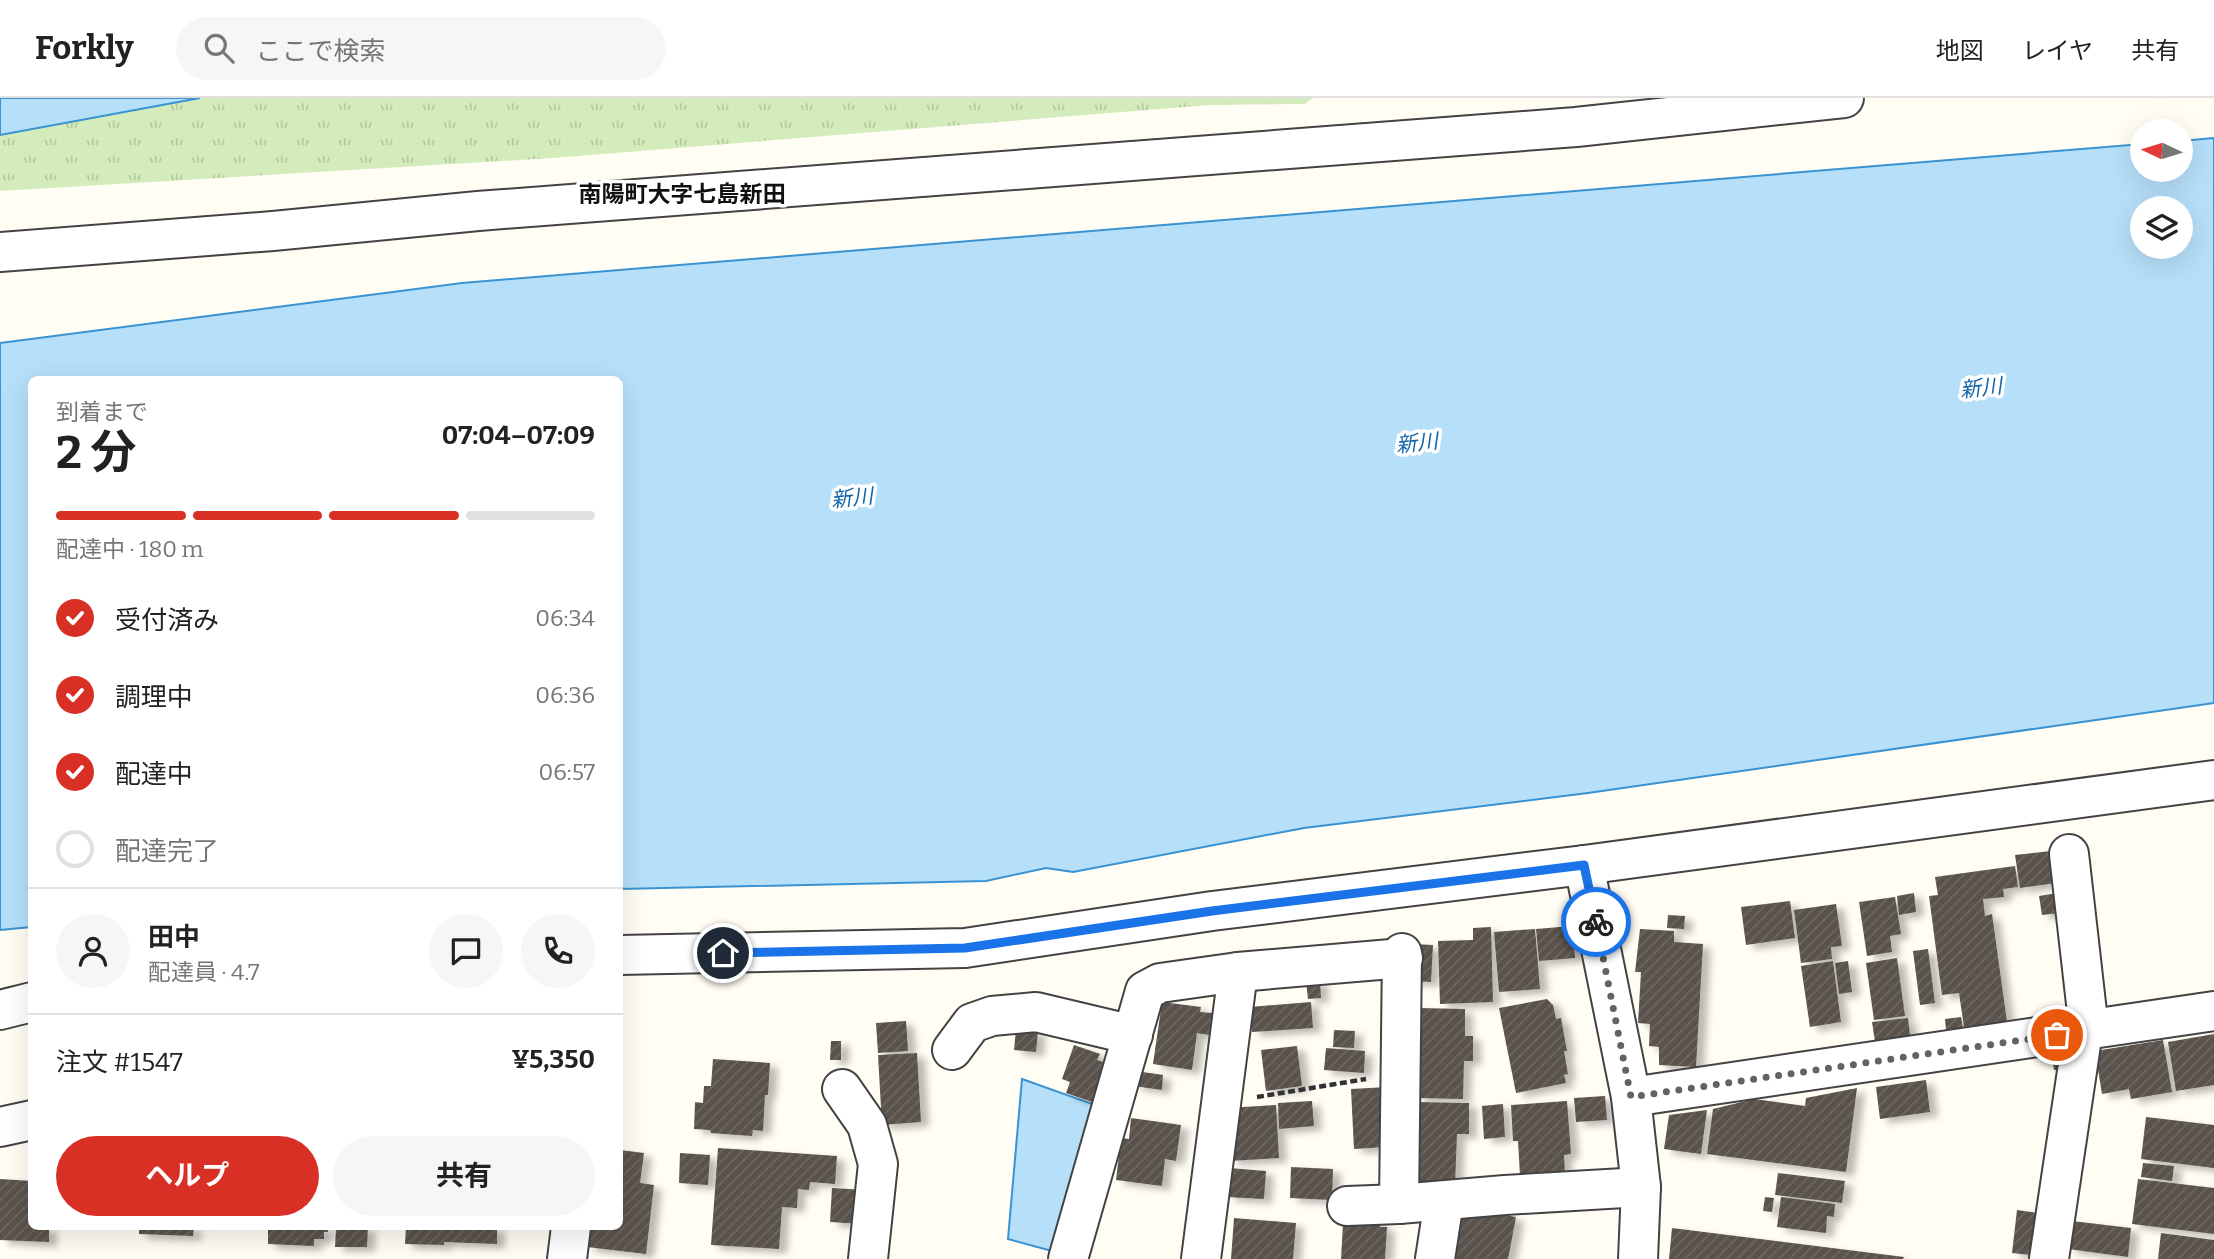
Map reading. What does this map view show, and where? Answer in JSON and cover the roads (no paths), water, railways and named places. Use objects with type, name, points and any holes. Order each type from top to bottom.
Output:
[{"type":"street","points":[[0,252],[274,231],[478,211],[1576,127],[1844,98]]},
{"type":"street","points":[[623,955],[965,948],[1212,911],[1584,865],[2214,780]]},
{"type":"street","points":[[2049,1259],[2086,1030],[2069,854]]},
{"type":"street","points":[[1584,865],[1631,1097],[1641,1187],[1638,1259]]},
{"type":"street","points":[[623,972],[697,954]]},
{"type":"street","points":[[1068,1259],[1145,991],[1160,983],[1238,972],[1403,956],[1399,1205]]},
{"type":"street","points":[[1201,1259],[1238,972]]},
{"type":"street","points":[[0,1010],[28,1003]]},
{"type":"street","points":[[952,1049],[972,1023],[992,1016],[1036,1012],[1133,1035]]},
{"type":"street","points":[[1631,1097],[2214,1012]]},
{"type":"street","points":[[842,1088],[867,1125],[878,1164],[868,1259]]},
{"type":"street","points":[[0,1127],[28,1121]]},
{"type":"street","points":[[1347,1206],[1399,1205],[1505,1195],[1641,1187]]},
{"type":"street","points":[[1435,1259],[1444,1201]]},
{"type":"street","points":[[567,1259],[571,1230]]},
{"type":"water","points":[[0,98],[200,98],[0,135]]},
{"type":"water","name":"新川","points":[[2214,138],[2214,703],[1588,793],[1304,828],[1073,872],[1046,868],[986,881],[623,889],[623,376],[28,376],[28,927],[0,930],[0,343],[462,283],[2130,145],[2130,182],[2193,182],[2193,140]]},
{"type":"water","points":[[1022,1079],[1098,1106],[1052,1251],[1008,1239]]},
{"type":"district","name":"南陽町大字七島新田","points":[[682,194]]}]
